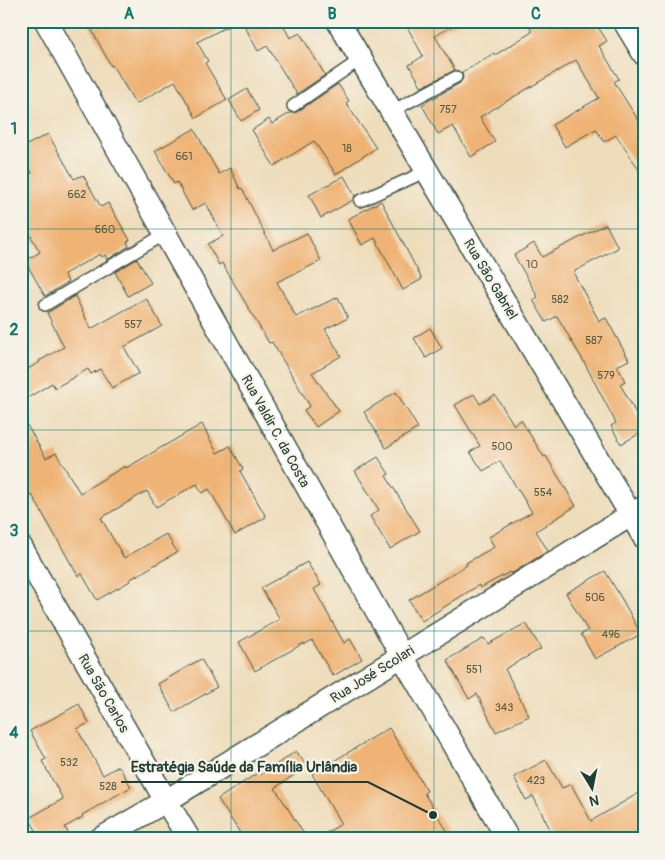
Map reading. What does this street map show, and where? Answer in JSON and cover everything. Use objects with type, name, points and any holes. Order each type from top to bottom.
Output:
[{"type":"street","name":"Rua Valdir C. da Costa","points":[[46,21],[402,656],[508,839]]},
{"type":"street","name":"Rua São Gabriel","points":[[338,21],[427,171],[637,511],[644,537]]},
{"type":"street","points":[[624,21],[644,54]]},
{"type":"street","name":"Rua José Scolari","points":[[100,839],[166,801],[637,511]]},
{"type":"street","name":"Rua São Carlos","points":[[21,547],[189,839]]},
{"type":"lane","points":[[293,106],[361,59]]},
{"type":"lane","points":[[392,112],[456,77]]},
{"type":"lane","points":[[360,201],[427,171]]},
{"type":"lane","points":[[45,304],[165,234]]},
{"type":"building","points":[[87,21],[238,21],[197,42],[208,61],[205,63],[227,100],[196,118],[175,81],[136,104],[111,66]]},
{"type":"building","points":[[242,21],[281,21],[290,38],[300,33],[325,75],[297,94],[267,46],[258,51]]},
{"type":"building","points":[[404,21],[461,21],[435,36],[455,70],[422,87],[409,65],[423,56]]},
{"type":"building","points":[[527,21],[594,21],[607,41],[599,46],[619,79],[614,82],[644,129],[644,177],[616,135],[604,142],[596,129],[565,147],[552,125],[599,98],[576,60],[480,117],[495,142],[471,157],[453,126],[438,134],[422,105],[460,83],[463,78],[462,73],[532,32]]},
{"type":"building","points":[[338,84],[349,101],[346,103],[376,148],[336,174],[314,141],[274,166],[252,130],[269,119],[272,124],[290,113],[297,112]]},
{"type":"building","points":[[247,89],[259,110],[241,121],[229,100]]},
{"type":"building","points":[[194,129],[219,174],[230,168],[273,250],[307,233],[321,261],[277,282],[296,317],[338,297],[348,318],[325,329],[341,356],[312,373],[339,411],[316,427],[304,410],[310,406],[272,342],[269,343],[222,263],[219,265],[208,244],[223,236],[206,203],[192,210],[177,182],[174,184],[155,151]]},
{"type":"building","points":[[48,134],[74,179],[83,175],[101,207],[108,203],[130,240],[127,242],[129,246],[107,260],[105,255],[102,257],[100,254],[64,274],[68,282],[45,296],[25,261],[40,252],[21,219],[21,179],[32,173],[21,153],[21,148]]},
{"type":"building","points":[[344,176],[355,196],[353,200],[321,218],[309,195]]},
{"type":"building","points":[[381,201],[422,279],[403,290],[375,238],[362,245],[348,219]]},
{"type":"building","points":[[606,224],[618,248],[573,272],[599,321],[606,318],[629,360],[617,366],[625,381],[620,384],[644,431],[621,444],[611,426],[616,423],[584,362],[557,316],[546,322],[533,300],[538,297],[514,255],[534,243],[542,257]]},
{"type":"building","points":[[137,259],[151,283],[128,296],[115,272]]},
{"type":"building","points":[[75,296],[91,329],[146,298],[162,326],[124,347],[139,373],[112,388],[100,369],[91,374],[88,369],[55,388],[52,383],[21,402],[21,373],[64,347],[47,313]]},
{"type":"building","points":[[430,328],[442,348],[426,358],[414,338]]},
{"type":"building","points":[[396,392],[418,428],[386,448],[364,412]]},
{"type":"building","points":[[474,394],[480,404],[495,395],[514,425],[521,420],[544,457],[546,456],[576,506],[536,531],[548,551],[511,574],[510,572],[480,588],[479,585],[422,621],[409,600],[494,547],[489,537],[532,512],[500,461],[483,471],[470,452],[480,446],[455,405]]},
{"type":"building","points":[[21,415],[46,458],[56,453],[80,493],[202,424],[217,453],[230,446],[243,469],[240,471],[266,517],[235,535],[209,489],[202,493],[197,484],[156,507],[147,491],[101,518],[124,558],[166,534],[177,552],[97,600],[82,574],[78,576],[21,478]]},
{"type":"building","points":[[378,457],[389,474],[386,476],[420,531],[390,549],[370,516],[379,510],[355,471]]},
{"type":"building","points":[[307,562],[321,585],[314,589],[344,643],[350,639],[362,659],[333,676],[312,640],[255,671],[239,642],[280,619],[261,588]]},
{"type":"building","points":[[605,571],[641,634],[595,659],[581,634],[588,631],[566,593]]},
{"type":"building","points":[[526,623],[541,649],[505,669],[529,716],[496,732],[477,694],[469,699],[447,660],[484,638],[488,644]]},
{"type":"building","points":[[201,659],[217,687],[174,712],[158,684]]},
{"type":"building","points":[[79,704],[89,723],[77,729],[103,775],[119,766],[131,787],[65,827],[71,839],[41,839],[29,818],[63,799],[42,761],[46,759],[30,731]]},
{"type":"building","points":[[389,728],[427,791],[424,793],[452,839],[316,839],[341,824],[312,774]]},
{"type":"building","points":[[296,751],[307,766],[275,788],[307,839],[244,839],[218,799],[259,772],[261,775]]},
{"type":"building","points":[[546,760],[562,788],[571,784],[591,821],[644,790],[644,839],[555,839],[533,796],[526,800],[514,777]]},
{"type":"place","name":"Estratégia Saúde da Família Urlândia","points":[[433,815]]}]
